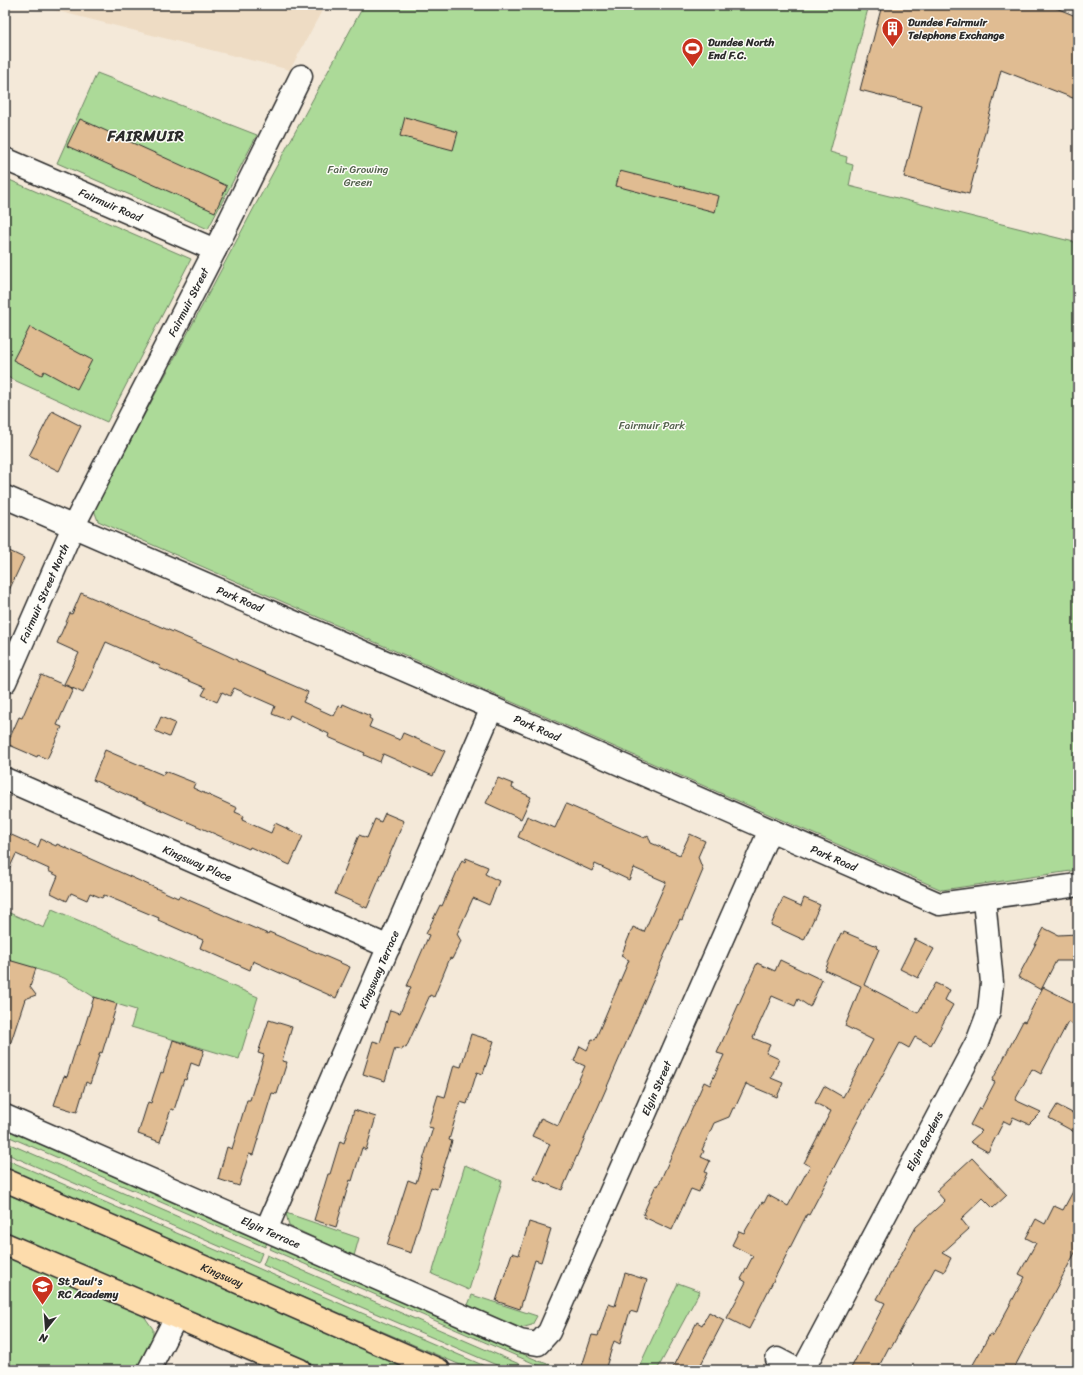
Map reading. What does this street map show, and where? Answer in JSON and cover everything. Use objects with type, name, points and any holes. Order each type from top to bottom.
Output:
[{"type":"highway","name":"Kingsway","points":[[5,1180],[439,1370]]},
{"type":"highway","points":[[5,1244],[300,1370]]},
{"type":"street","name":"Fairmuir Street","points":[[73,527],[215,250],[301,76]]},
{"type":"street","name":"Fairmuir Road","points":[[5,159],[215,250]]},
{"type":"street","name":"Park Road","points":[[5,497],[939,904],[1078,885]]},
{"type":"street","name":"Fairmuir Street North","points":[[5,682],[73,527]]},
{"type":"street","name":"Kingsway Terrace","points":[[266,1230],[492,708]]},
{"type":"street","name":"Kingsway Place","points":[[5,779],[389,947]]},
{"type":"street","name":"Elgin Street","points":[[538,1344],[549,1332],[770,830]]},
{"type":"street","name":"Elgin Gardens","points":[[803,1370],[978,1040],[989,1011],[992,983],[984,899]]},
{"type":"street","name":"Elgin Terrace","points":[[5,1116],[520,1341],[538,1344]]},
{"type":"street","points":[[149,1370],[176,1316]]},
{"type":"street","points":[[777,1359],[798,1370]]},
{"type":"shaded area","points":[[34,5],[325,5],[290,70]]},
{"type":"green space","name":"Fairmuir Park","points":[[364,5],[869,5],[830,152],[847,157],[846,163],[853,165],[849,186],[1078,243],[1078,870],[942,890],[98,521],[94,510],[256,204]]},
{"type":"green space","points":[[97,73],[257,135],[208,229],[57,163]]},
{"type":"green space","points":[[5,178],[191,259],[107,422],[5,376]]},
{"type":"green space","points":[[52,909],[258,997],[239,1059],[131,1027],[136,1010],[94,997],[64,978],[5,959],[5,911],[44,928]]},
{"type":"green space","points":[[5,1126],[268,1241],[265,1247],[5,1135]]},
{"type":"green space","points":[[5,1142],[262,1253],[258,1263],[5,1153]]},
{"type":"green space","points":[[5,1159],[494,1370],[472,1370],[5,1169]]},
{"type":"green space","points":[[465,1165],[502,1181],[469,1290],[432,1274]]},
{"type":"green space","points":[[5,1193],[415,1370],[325,1370],[5,1232]]},
{"type":"green space","points":[[286,1213],[359,1238],[354,1256],[289,1226]]},
{"type":"green space","points":[[273,1243],[539,1361],[564,1370],[549,1370],[270,1249]]},
{"type":"green space","points":[[267,1255],[533,1370],[508,1370],[263,1265]]},
{"type":"green space","name":"St Paul's RC Academy","points":[[5,1256],[144,1316],[153,1329],[153,1340],[142,1370],[5,1370]]},
{"type":"green space","points":[[678,1283],[700,1291],[657,1370],[639,1367]]},
{"type":"green space","points":[[472,1295],[537,1316],[532,1325],[521,1328],[468,1305]]},
{"type":"building","points":[[882,5],[1049,5],[1078,17],[1078,100],[1001,70],[969,194],[904,177],[922,106],[860,90]]},
{"type":"building","points":[[405,117],[458,132],[453,150],[400,136]]},
{"type":"building","points":[[80,119],[227,186],[215,212],[67,146]]},
{"type":"building","points":[[620,171],[719,196],[715,212],[616,186]]},
{"type":"building","points":[[30,327],[92,360],[77,389],[44,371],[42,375],[13,360]]},
{"type":"building","points":[[52,411],[81,426],[59,471],[29,456]]},
{"type":"building","points":[[5,549],[24,558],[5,599]]},
{"type":"building","points":[[81,593],[211,648],[308,692],[303,702],[334,716],[339,706],[342,707],[343,704],[370,716],[369,718],[372,720],[369,727],[400,740],[403,733],[445,751],[433,776],[383,754],[380,762],[364,755],[365,753],[328,737],[329,734],[290,715],[288,720],[272,714],[275,706],[234,688],[230,696],[222,692],[217,702],[202,695],[206,688],[159,668],[160,666],[106,642],[83,693],[64,684],[79,653],[57,643],[70,613],[72,614]]},
{"type":"building","points":[[41,675],[73,689],[57,725],[62,727],[47,759],[38,755],[37,757],[7,744],[19,717],[22,718]]},
{"type":"building","points":[[161,717],[175,723],[169,737],[155,731]]},
{"type":"building","points":[[105,750],[163,775],[165,771],[195,783],[193,788],[237,808],[235,812],[244,816],[242,820],[271,833],[275,823],[303,836],[290,865],[250,847],[249,849],[93,780]]},
{"type":"building","points":[[498,778],[513,784],[512,788],[531,797],[521,819],[486,803]]},
{"type":"building","points":[[566,804],[644,838],[648,835],[651,843],[680,855],[690,834],[705,841],[698,857],[703,870],[682,920],[680,919],[562,1190],[534,1179],[550,1144],[532,1136],[541,1118],[558,1126],[585,1066],[574,1061],[580,1046],[587,1050],[592,1039],[595,1040],[629,960],[621,956],[633,927],[644,932],[666,882],[634,868],[629,880],[595,864],[592,871],[518,837],[527,816],[555,828]]},
{"type":"building","points":[[385,813],[404,821],[367,908],[335,894],[359,835],[367,838],[375,819],[381,822]]},
{"type":"building","points":[[5,832],[38,847],[41,839],[56,846],[57,844],[178,898],[179,896],[268,934],[269,932],[350,967],[336,998],[253,961],[250,970],[200,948],[203,940],[158,920],[159,918],[104,895],[102,898],[90,893],[87,900],[71,893],[67,901],[51,893],[58,876],[48,871],[49,869],[16,854],[5,878]]},
{"type":"building","points":[[466,858],[488,867],[485,874],[499,881],[489,905],[473,898],[457,934],[461,941],[452,959],[450,958],[434,997],[430,995],[406,1048],[403,1047],[402,1050],[395,1048],[385,1081],[363,1074],[373,1041],[380,1043],[390,1010],[400,1013],[411,987],[407,986],[429,935],[426,934],[440,905],[442,906],[462,860],[465,862]]},
{"type":"building","points":[[783,898],[801,906],[804,898],[820,905],[804,940],[771,925]]},
{"type":"building","points":[[1044,928],[1058,935],[1078,934],[1078,961],[1056,961],[1041,990],[1018,977]]},
{"type":"building","points":[[844,932],[877,946],[876,948],[879,949],[864,985],[918,1013],[935,983],[950,990],[945,1000],[953,1005],[931,1045],[915,1037],[909,1048],[900,1043],[809,1215],[807,1214],[749,1329],[727,1318],[746,1282],[741,1279],[753,1256],[732,1245],[739,1231],[744,1233],[762,1202],[764,1203],[768,1195],[788,1206],[810,1166],[804,1163],[831,1111],[815,1103],[824,1086],[843,1097],[873,1040],[845,1026],[861,986],[825,970],[841,933],[843,934]]},
{"type":"building","points":[[915,939],[934,949],[918,978],[900,969]]},
{"type":"building","points":[[5,959],[36,968],[30,987],[36,995],[25,999],[8,1051],[5,1051]]},
{"type":"building","points":[[780,960],[822,980],[810,1007],[798,999],[795,1006],[772,996],[753,1038],[770,1045],[766,1053],[779,1059],[771,1078],[783,1083],[777,1097],[746,1084],[735,1108],[733,1108],[729,1117],[714,1123],[702,1150],[704,1151],[701,1157],[710,1161],[705,1172],[707,1173],[699,1192],[691,1189],[672,1230],[644,1217],[645,1215],[643,1214],[656,1185],[658,1186],[704,1082],[710,1085],[724,1055],[717,1053],[757,963],[775,971]]},
{"type":"building","points":[[1043,987],[1078,1005],[1078,1027],[1068,1022],[1041,1074],[1032,1069],[1015,1100],[1041,1112],[1029,1124],[1013,1117],[1010,1124],[1004,1121],[988,1152],[970,1142],[982,1131],[970,1125],[979,1108],[981,1109],[995,1082],[992,1081],[1023,1021],[1025,1022]]},
{"type":"building","points":[[94,997],[117,1004],[102,1053],[100,1052],[90,1084],[86,1082],[77,1112],[54,1105],[64,1076],[67,1077],[77,1045],[79,1045]]},
{"type":"building","points":[[269,1020],[292,1027],[282,1061],[287,1062],[277,1094],[272,1093],[253,1155],[249,1154],[239,1186],[218,1179],[227,1147],[232,1149],[247,1100],[250,1100],[264,1055],[258,1053]]},
{"type":"building","points":[[471,1034],[494,1041],[483,1074],[477,1072],[467,1104],[460,1102],[449,1140],[452,1141],[437,1189],[431,1187],[411,1253],[387,1245],[408,1180],[416,1183],[433,1128],[428,1127],[438,1095],[445,1097],[454,1065],[461,1067]]},
{"type":"building","points":[[173,1040],[204,1050],[199,1066],[191,1063],[174,1110],[171,1109],[160,1142],[138,1134],[148,1102],[151,1103],[161,1072],[163,1073]]},
{"type":"building","points":[[1057,1105],[1078,1116],[1078,1134],[1049,1118]]},
{"type":"building","points":[[354,1110],[376,1117],[366,1150],[362,1148],[352,1181],[350,1180],[336,1227],[314,1220],[340,1141],[344,1143]]},
{"type":"building","points":[[972,1158],[1007,1195],[993,1208],[983,1198],[961,1219],[969,1229],[942,1253],[951,1258],[944,1272],[935,1268],[891,1348],[889,1347],[877,1370],[850,1370],[885,1303],[877,1299],[916,1227],[945,1201],[936,1191]]},
{"type":"building","points":[[1078,1182],[1078,1247],[1013,1370],[970,1370],[990,1334],[993,1336],[1025,1277],[1019,1274],[1036,1243],[1026,1238],[1036,1219],[1045,1224],[1054,1206],[1063,1210]]},
{"type":"building","points":[[529,1222],[551,1229],[541,1262],[535,1260],[520,1309],[496,1301],[512,1253],[519,1255]]},
{"type":"building","points":[[625,1273],[647,1280],[637,1313],[630,1311],[620,1344],[614,1341],[605,1370],[594,1370],[582,1366],[592,1335],[598,1336],[608,1304],[615,1306]]},
{"type":"building","points":[[709,1312],[724,1320],[698,1370],[672,1370],[697,1322],[702,1325]]},
{"type":"place","name":"Dundee Fairmuir Telephone Exchange","points":[[893,48]]},
{"type":"place","name":"Dundee North End F.C.","points":[[693,68]]},
{"type":"place","name":"St Paul's RC Academy","points":[[42,1306]]},
{"type":"district","name":"FAIRMUIR","points":[[146,136]]},
{"type":"park label","name":"Fair Growing Green","points":[[358,175]]}]
